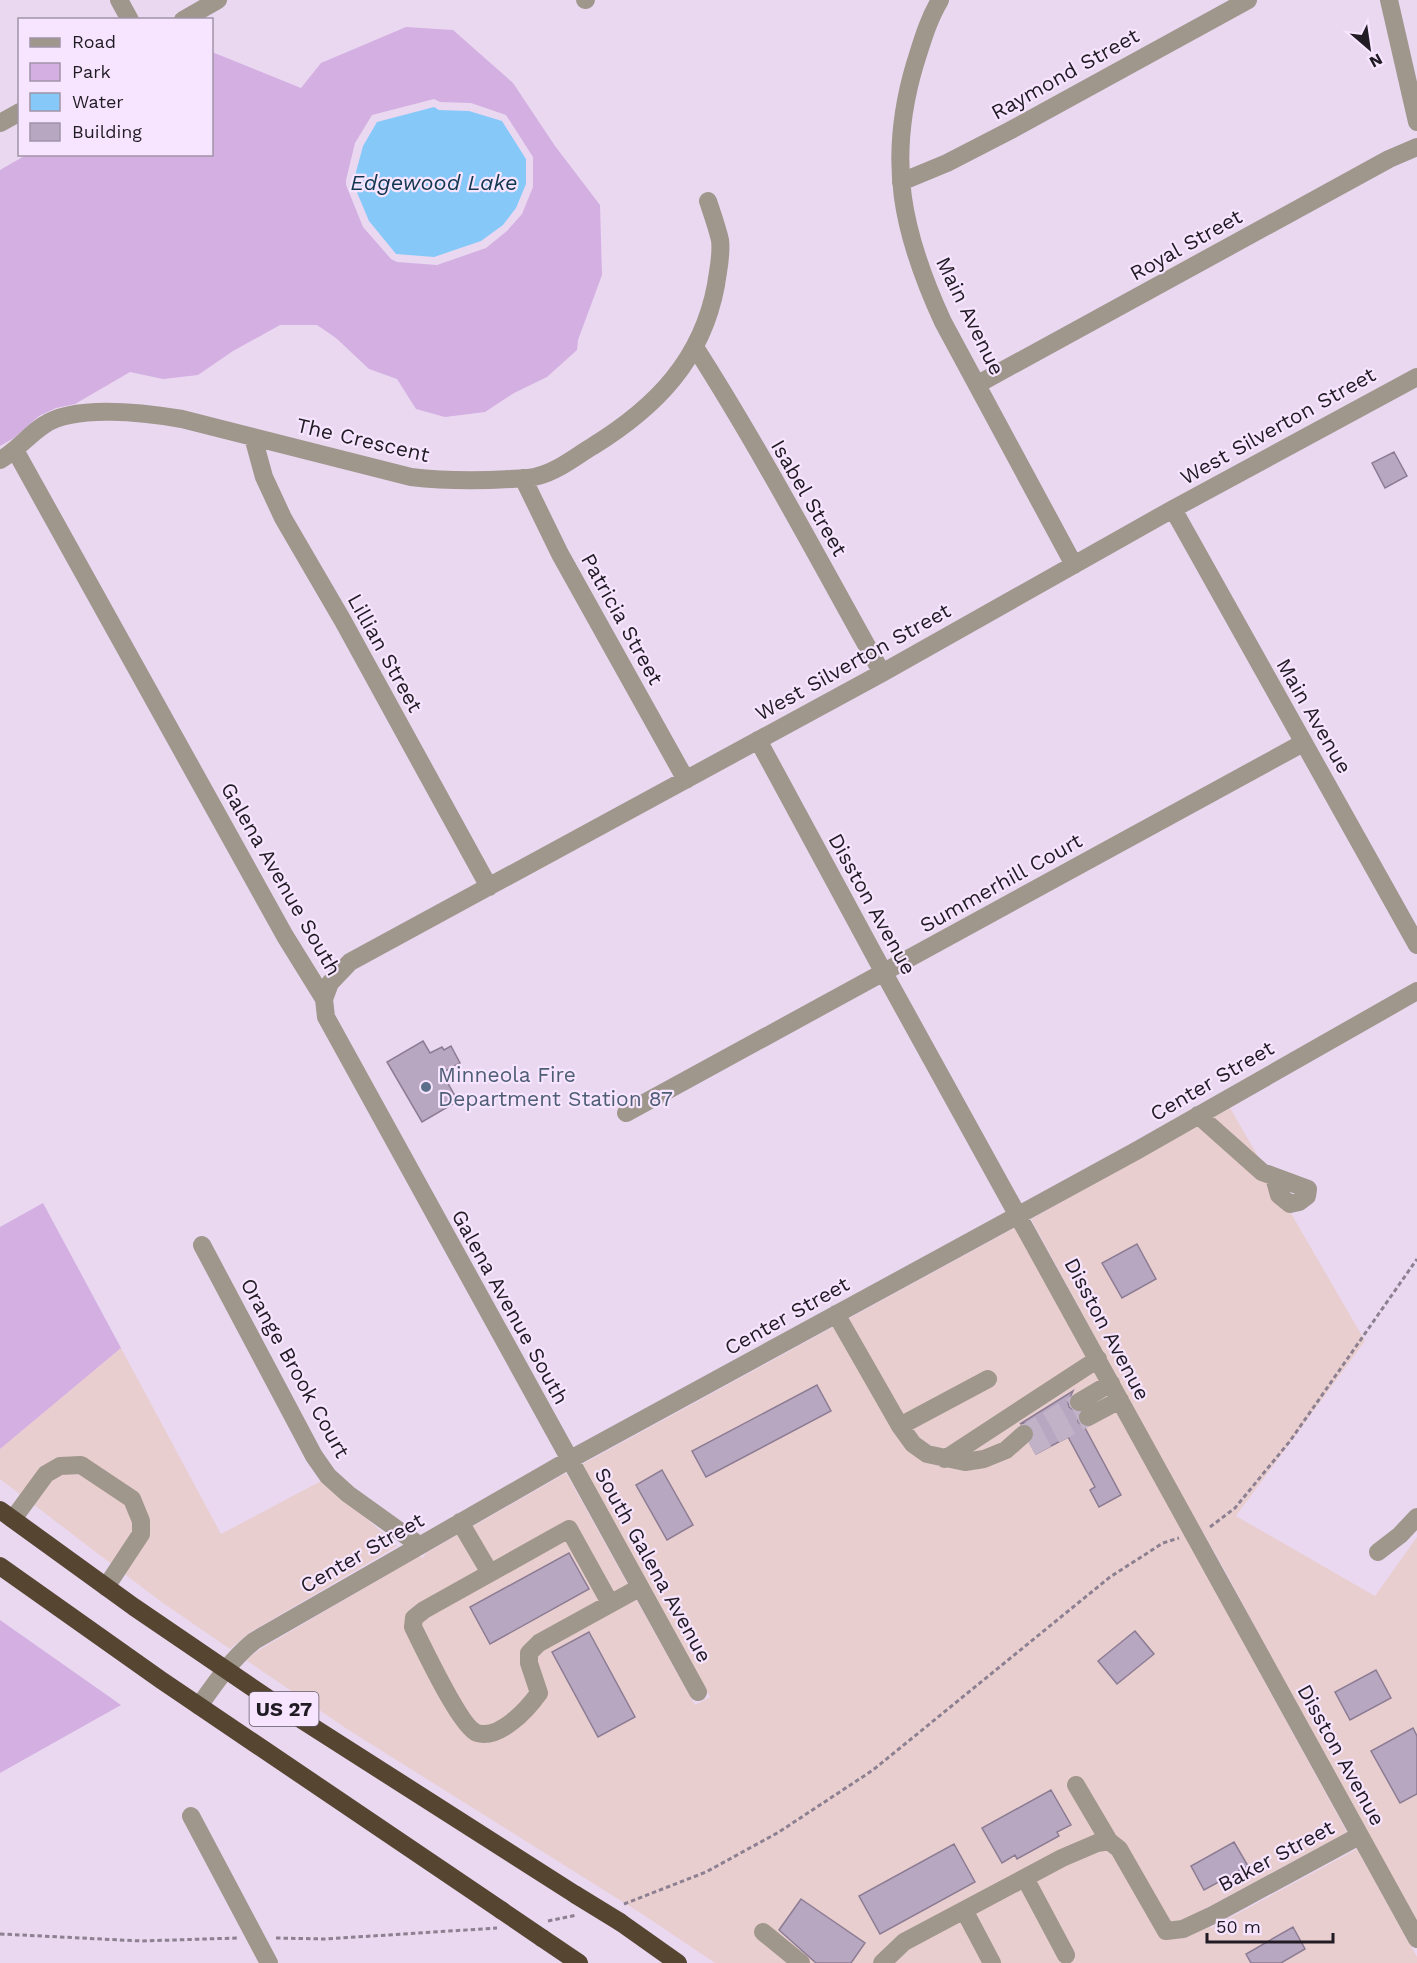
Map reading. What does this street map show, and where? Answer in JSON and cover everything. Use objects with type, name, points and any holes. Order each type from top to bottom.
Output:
[{"type":"highway","name":"US 27","points":[[6,1515],[106,1587],[308,1725],[476,1829],[620,1922],[678,1963]]},
{"type":"highway","name":"US 27","points":[[0,1566],[502,1918],[544,1930],[579,1963]]},
{"type":"street","points":[[119,0],[129,18]]},
{"type":"street","points":[[186,18],[218,0]]},
{"type":"street","name":"Main Avenue","points":[[940,0],[925,32],[911,78],[903,118],[900,148],[906,221],[925,283],[943,322],[1074,565]]},
{"type":"street","name":"Raymond Street","points":[[901,182],[947,163],[1002,135],[1248,0]]},
{"type":"street","points":[[1389,0],[1417,122]]},
{"type":"street","points":[[0,123],[18,113]]},
{"type":"street","name":"Royal Street","points":[[978,384],[1389,159],[1417,147]]},
{"type":"street","name":"The Crescent","points":[[7,455],[44,425],[71,413],[153,415],[183,419],[411,477],[446,481],[536,477],[550,472],[608,437],[642,411],[684,367],[707,318],[720,258],[720,240],[708,201]]},
{"type":"street","name":"Isabel Street","points":[[695,347],[722,389],[882,673]]},
{"type":"street","name":"West Silverton Street","points":[[324,999],[330,983],[350,963],[882,673],[1173,509],[1417,377]]},
{"type":"street","name":"Lillian Street","points":[[253,437],[264,477],[283,518],[343,621],[489,887]]},
{"type":"street","name":"Galena Avenue South","points":[[7,455],[285,936],[324,999],[326,1017],[568,1460]]},
{"type":"street","name":"Patricia Street","points":[[523,478],[560,554],[686,780]]},
{"type":"street","name":"Main Avenue","points":[[1173,509],[1417,945]]},
{"type":"street","name":"Disston Avenue","points":[[758,740],[884,973],[1417,1939]]},
{"type":"street","name":"Summerhill Court","points":[[626,1113],[1303,744]]},
{"type":"street","name":"Center Street","points":[[200,1706],[225,1669],[254,1641],[568,1460],[1019,1214],[1417,991]]},
{"type":"street","points":[[1198,1115],[1262,1172],[1275,1178]]},
{"type":"street","name":"Orange Brook Court","points":[[202,1245],[314,1456],[328,1476],[348,1494],[419,1545]]},
{"type":"street","points":[[836,1314],[900,1426],[913,1444],[927,1454],[965,1462],[984,1460],[1028,1441]]},
{"type":"street","points":[[945,1459],[1098,1359]]},
{"type":"street","points":[[900,1426],[988,1379]]},
{"type":"street","points":[[1111,1383],[1083,1409],[1120,1400]]},
{"type":"street","name":"South Galena Avenue","points":[[568,1460],[698,1692]]},
{"type":"street","points":[[6,1515],[46,1474],[60,1466],[81,1465],[132,1498],[141,1521],[141,1534],[106,1587]]},
{"type":"street","points":[[1378,1552],[1400,1535],[1417,1516]]},
{"type":"street","points":[[460,1522],[490,1573]]},
{"type":"street","points":[[610,1603],[569,1529],[424,1610],[414,1618],[413,1627],[454,1705],[474,1732],[487,1735],[513,1722],[529,1707],[539,1693],[529,1664],[528,1653],[539,1643],[639,1588]]},
{"type":"street","points":[[882,1963],[904,1942],[1062,1858],[1096,1843],[1108,1841],[1076,1785]]},
{"type":"street","points":[[191,1816],[269,1963]]},
{"type":"street","name":"Baker Street","points":[[1108,1841],[1119,1849],[1166,1931],[1183,1929],[1213,1915],[1359,1836]]},
{"type":"street","points":[[1025,1878],[1066,1955]]},
{"type":"street","points":[[964,1910],[992,1963]]},
{"type":"street","points":[[763,1932],[801,1963]]},
{"type":"path","points":[[624,1904],[706,1872],[779,1833],[873,1770],[1110,1577],[1162,1543],[1209,1528],[1235,1508],[1290,1441],[1417,1259]]},
{"type":"path","points":[[544,1930],[579,1914]]},
{"type":"path","points":[[0,1934],[142,1941],[325,1939],[502,1918]]},
{"type":"shaded area","points":[[1230,1108],[1365,1341],[1236,1516],[1375,1596],[1417,1537],[1417,1922],[1031,1219]]},
{"type":"shaded area","points":[[1016,1227],[1347,1832],[1201,1911],[1211,1928],[1357,1849],[1417,1957],[1417,1963],[715,1963],[642,1914],[347,1729],[246,1660],[259,1650],[419,1556],[423,1558],[426,1553],[566,1473],[695,1705],[710,1697],[581,1465]]},
{"type":"shaded area","points":[[121,1348],[221,1534],[321,1481],[397,1546],[249,1633],[230,1649],[160,1601],[0,1479],[0,1449]]},
{"type":"green space","points":[[406,27],[453,30],[513,83],[555,146],[600,205],[602,275],[578,340],[577,350],[547,377],[514,393],[485,412],[445,417],[416,409],[397,379],[369,369],[336,338],[317,325],[280,325],[233,351],[198,375],[163,379],[130,372],[75,404],[56,408],[39,416],[14,438],[0,446],[0,170],[24,156],[213,156],[213,52],[301,88],[321,63]],"holes":[[[434,99],[440,102],[471,103],[506,115],[533,157],[533,187],[522,214],[507,231],[486,248],[437,265],[397,262],[391,259],[363,227],[346,185],[355,143],[372,115]]]},
{"type":"green space","points":[[43,1203],[121,1348],[0,1449],[0,1227]]},
{"type":"green space","points":[[0,1620],[121,1705],[0,1773]]},
{"type":"water","name":"Edgewood Lake","points":[[434,107],[439,110],[469,111],[502,121],[526,159],[526,184],[516,208],[503,225],[481,241],[434,257],[396,254],[369,221],[353,183],[363,146],[377,122]]},
{"type":"building","points":[[1394,452],[1407,476],[1385,488],[1372,463]]},
{"type":"building","name":"Minneola Fire Department Station 87","points":[[423,1041],[430,1053],[442,1047],[444,1050],[451,1046],[460,1063],[442,1073],[458,1101],[422,1122],[387,1062]]},
{"type":"building","points":[[1137,1244],[1156,1279],[1122,1298],[1102,1263]]},
{"type":"building","points":[[817,1385],[831,1411],[706,1477],[692,1451]]},
{"type":"building","points":[[1073,1391],[1068,1402],[1069,1407],[1078,1413],[1078,1422],[1085,1428],[1121,1495],[1099,1507],[1090,1490],[1095,1487],[1068,1437],[1036,1454],[1030,1443],[1035,1437],[1033,1427],[1027,1423],[1020,1424]]},
{"type":"building","points":[[662,1470],[693,1525],[667,1540],[636,1485]]},
{"type":"building","points":[[569,1553],[589,1589],[490,1644],[470,1607]]},
{"type":"building","points":[[1135,1631],[1154,1654],[1117,1684],[1098,1661]]},
{"type":"building","points":[[589,1632],[635,1717],[598,1737],[552,1652]]},
{"type":"building","points":[[1376,1670],[1391,1698],[1350,1720],[1335,1692]]},
{"type":"building","points":[[1413,1728],[1417,1736],[1417,1794],[1400,1803],[1371,1751]]},
{"type":"building","points":[[1051,1790],[1071,1825],[1057,1832],[1059,1836],[1017,1859],[1015,1855],[1002,1863],[982,1828]]},
{"type":"building","points":[[1234,1842],[1248,1866],[1204,1890],[1191,1866]]},
{"type":"building","points":[[954,1844],[975,1882],[880,1934],[859,1896]]},
{"type":"building","points":[[801,1899],[865,1943],[851,1963],[816,1963],[779,1930]]},
{"type":"building","points":[[1293,1927],[1305,1949],[1281,1963],[1251,1963],[1246,1954]]},
{"type":"tunnel","points":[[1024,1434],[1079,1402]]},
{"type":"tunnel","points":[[1031,1447],[1088,1417]]},
{"type":"place","name":"Minneola Fire Department Station 87","points":[[426,1087]]}]
